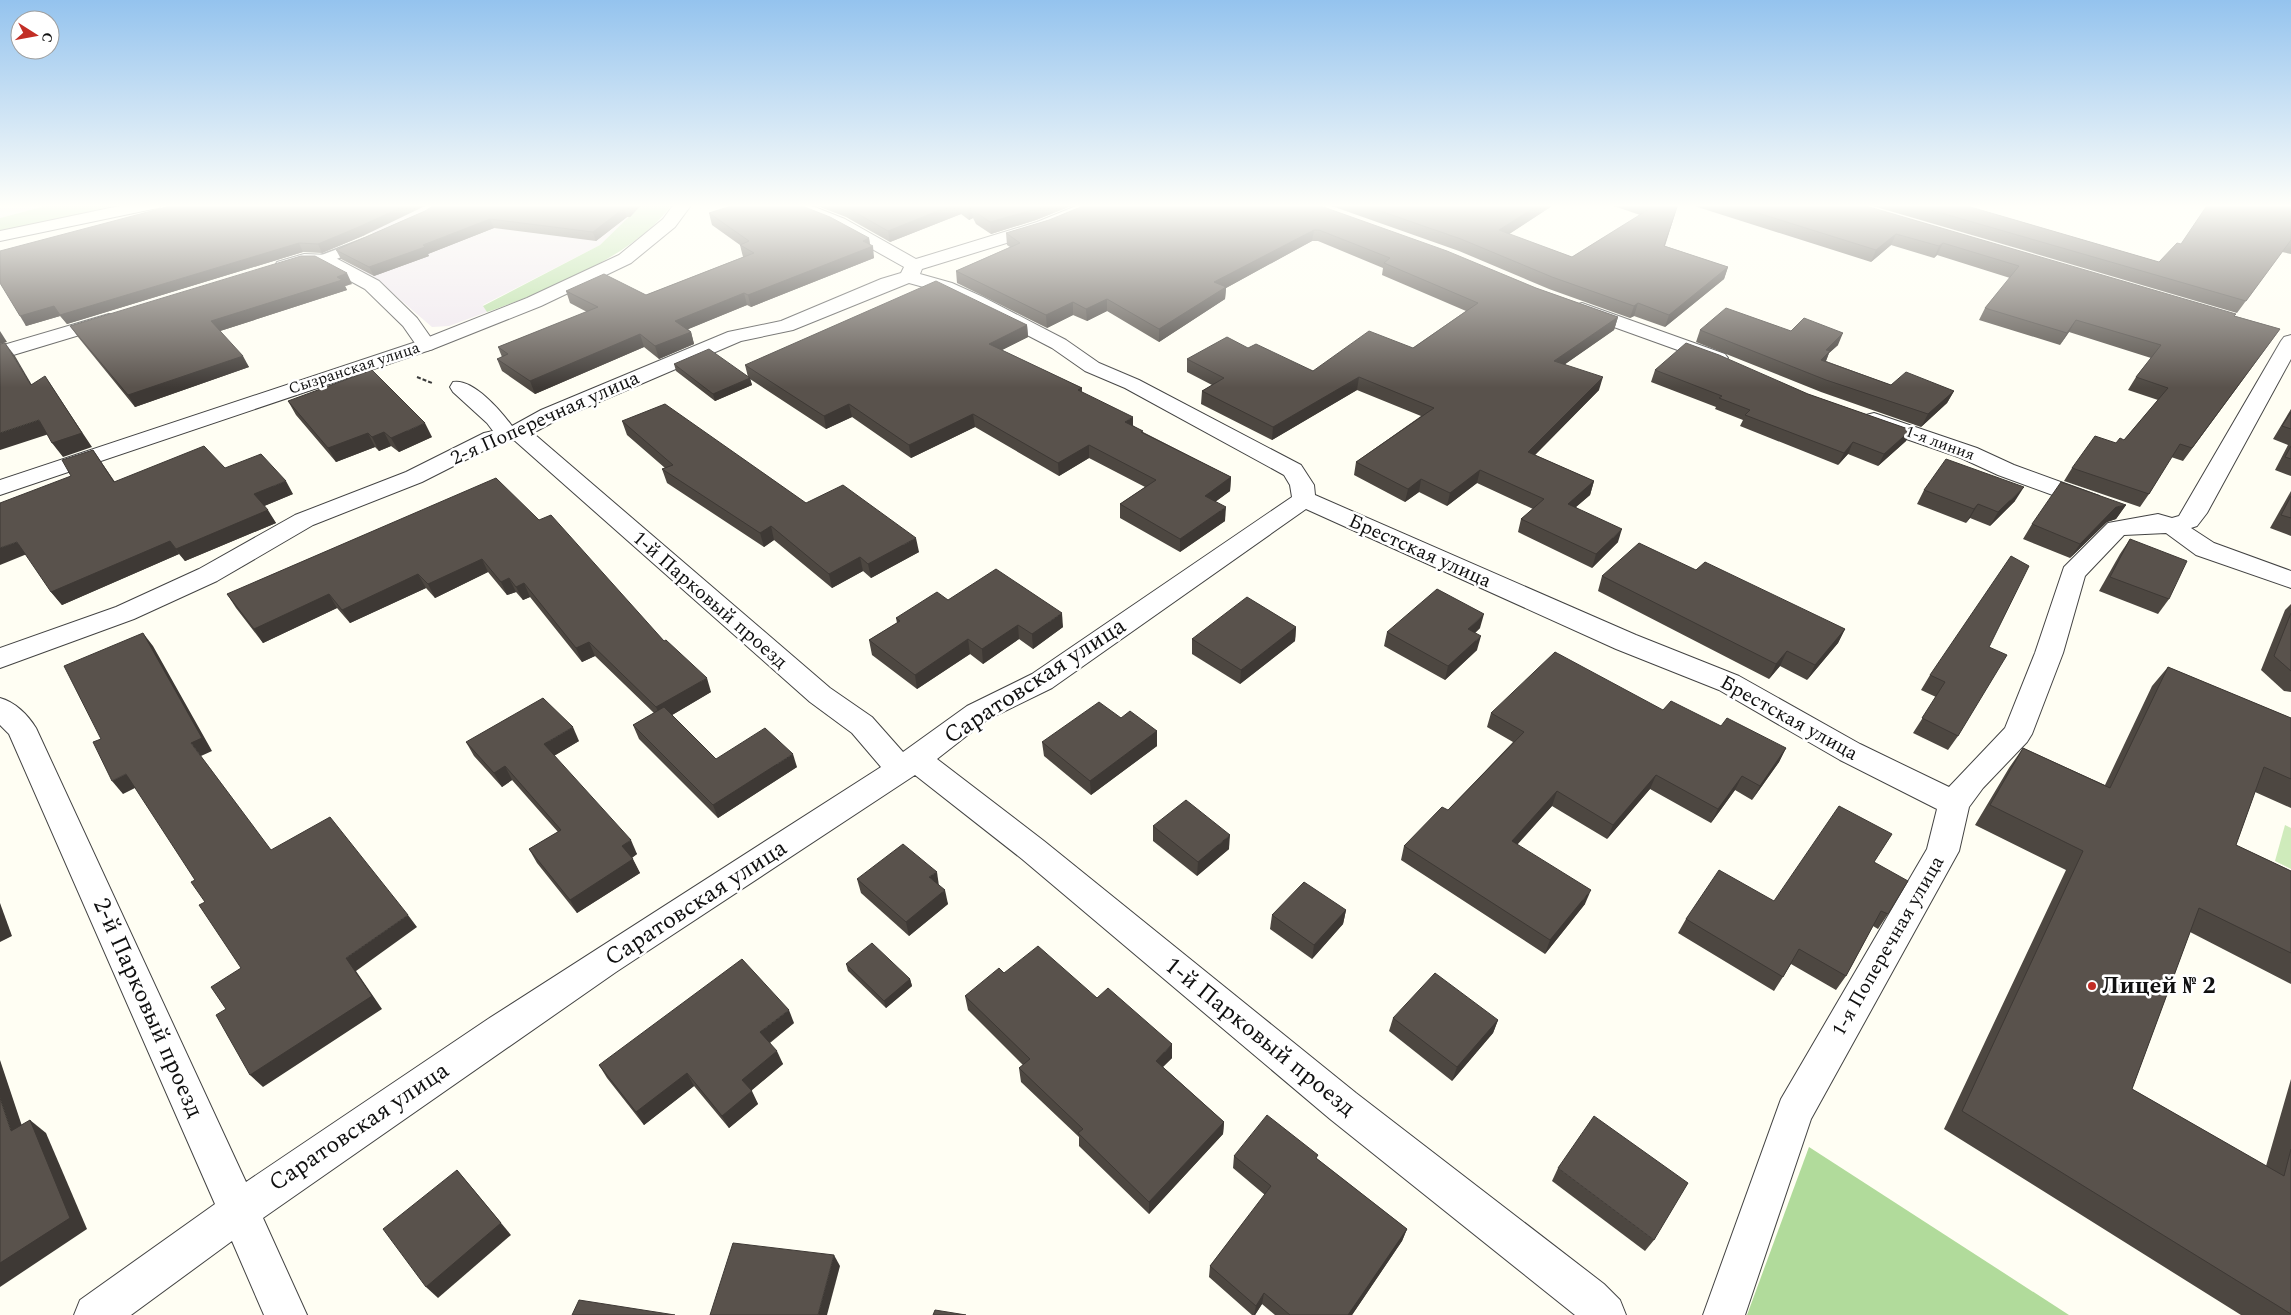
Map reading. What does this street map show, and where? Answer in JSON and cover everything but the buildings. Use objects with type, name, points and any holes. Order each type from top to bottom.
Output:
[{"type":"street","points":[[266,272],[287,265]]},
{"type":"street","points":[[336,265],[372,285],[410,322],[426,345]]},
{"type":"street","name":"Сызранская улица","points":[[0,488],[426,345],[534,302],[612,265]]},
{"type":"street","points":[[903,265],[1059,344],[1092,367],[1132,384],[1292,470],[1302,484],[1304,499]]},
{"type":"street","name":"2-я Поперечная улица","points":[[0,658],[125,613],[208,575],[304,520],[414,477],[492,438],[512,433],[549,414],[735,336],[786,326],[928,265]]},
{"type":"street","points":[[1559,301],[1741,368]]},
{"type":"street","points":[[0,353],[124,315]]},
{"type":"street","points":[[2172,526],[2188,521],[2195,514],[2285,337]]},
{"type":"street","name":"1-й Парковый проезд","points":[[461,387],[512,433],[820,695],[862,725],[908,764],[1033,850],[1343,1106],[1589,1299],[1605,1315]]},
{"type":"street","name":"1-я линия","points":[[1858,414],[1969,452],[2006,470],[2113,509],[2172,526],[2205,549],[2291,580]]},
{"type":"street","name":"Саратовская улица","points":[[95,1315],[238,1210],[491,1038],[908,764],[977,713],[1042,681],[1304,499]]},
{"type":"street","name":"Брестская улица","points":[[1304,499],[1626,642],[1729,683],[1850,752],[1954,803]]},
{"type":"street","name":"1-я Поперечная улица","points":[[1724,1315],[1794,1112],[1943,851],[1954,803],[1972,780],[2017,734],[2049,653],[2073,573],[2117,528],[2141,524],[2172,526]]},
{"type":"street","name":"2-й Парковый проезд","points":[[0,708],[21,728],[286,1315]]},
{"type":"shaded area","points":[[353,265],[560,265],[483,305],[487,312],[449,326],[432,327],[375,278]]},
{"type":"green space","points":[[561,265],[596,265],[561,283],[487,312],[483,306]]},
{"type":"green space","points":[[2285,825],[2291,828],[2291,869],[2275,861]]},
{"type":"green space","points":[[1809,1147],[2069,1315],[1747,1315]]},
{"type":"place","name":"Лицей № 2","points":[[2092,986]]}]
